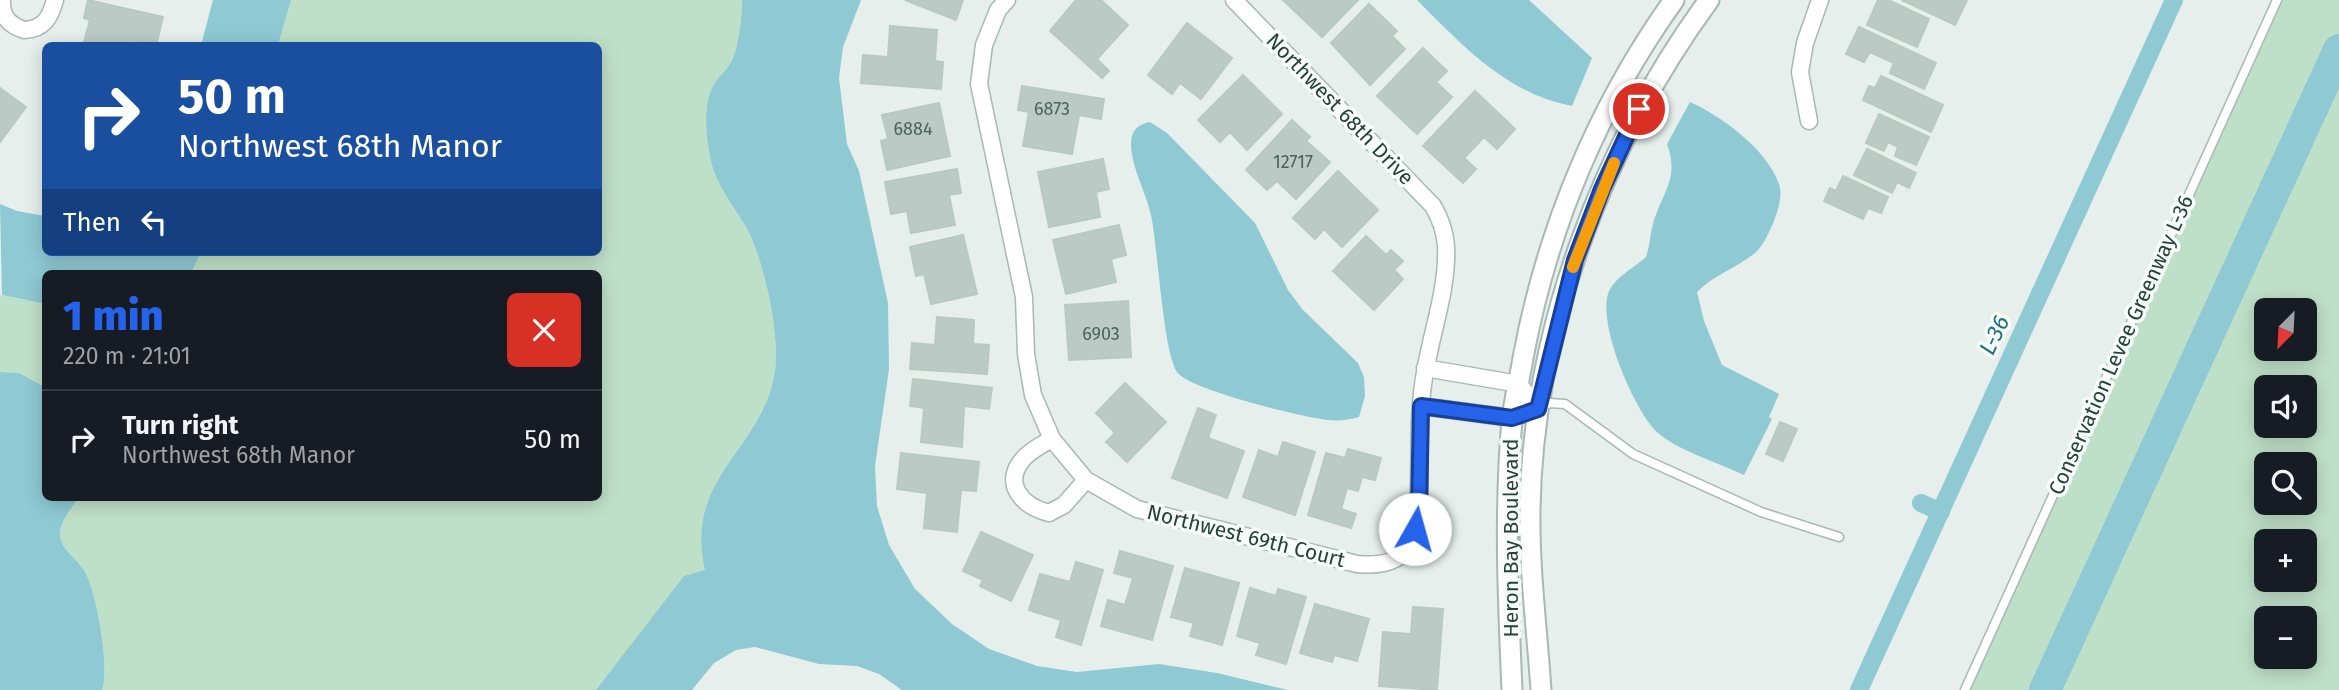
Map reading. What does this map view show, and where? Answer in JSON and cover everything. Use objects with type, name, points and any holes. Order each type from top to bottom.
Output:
[{"type":"street","points":[[2,0],[4,15],[10,23],[24,30],[45,23],[51,16],[55,0]]},
{"type":"street","points":[[1007,0],[998,10],[984,45],[979,84],[1024,297],[1026,354],[1033,395],[1052,439],[1026,455],[1015,468],[1013,484],[1021,500],[1034,509],[1049,513],[1064,505],[1086,480]]},
{"type":"street","name":"Northwest 68th Drive","points":[[1234,0],[1433,206],[1442,221],[1446,246],[1442,296],[1425,369]]},
{"type":"street","name":"Heron Bay Boulevard","points":[[1512,690],[1507,512],[1512,418],[1531,318],[1550,247],[1595,135],[1613,96],[1674,0]]},
{"type":"street","name":"Heron Bay Boulevard","points":[[1541,690],[1530,510],[1538,409],[1575,260],[1623,145],[1668,58],[1709,0]]},
{"type":"street","points":[[1809,121],[1800,72],[1805,43],[1820,0]]},
{"type":"street","points":[[1425,369],[1518,384],[1538,409],[1512,418],[1421,406],[1425,369]]},
{"type":"street","name":"Northwest 69th Court","points":[[1052,439],[1086,480],[1137,509],[1357,564],[1379,566],[1396,559],[1410,544],[1419,515],[1421,406]]},
{"type":"lane","name":"Conservation Levee Greenway L-36","points":[[1965,690],[2277,0]]},
{"type":"lane","points":[[1538,409],[1550,402],[1565,404],[1633,454],[1761,512],[1839,537]]},
{"type":"green space","points":[[291,0],[742,0],[735,52],[709,96],[707,131],[712,167],[753,241],[765,279],[776,342],[774,377],[766,403],[713,491],[705,514],[702,541],[706,571],[596,690],[102,690],[103,649],[94,596],[85,572],[64,546],[60,536],[64,520],[76,501],[602,501],[602,270],[192,270],[199,256],[602,256],[602,42],[279,42]]},
{"type":"green space","points":[[2277,0],[2339,0],[2339,690],[1965,690]]},
{"type":"green space","points":[[0,295],[42,303],[42,385],[19,373],[0,372]]},
{"type":"water","points":[[213,0],[291,0],[279,42],[202,42]]},
{"type":"water","points":[[742,0],[861,0],[843,47],[839,78],[847,144],[859,171],[888,303],[889,369],[875,466],[877,506],[889,545],[915,589],[952,624],[989,649],[1037,666],[1077,672],[1159,664],[1217,673],[1288,690],[902,690],[879,674],[857,666],[819,664],[755,647],[736,650],[714,663],[692,690],[596,690],[684,576],[705,570],[701,539],[705,512],[713,489],[754,426],[766,403],[774,377],[776,342],[765,279],[753,241],[712,167],[707,131],[709,96],[735,52]]},
{"type":"water","points":[[1417,0],[1529,0],[1592,58],[1572,106],[1527,91],[1506,79],[1469,50]]},
{"type":"water","points":[[1690,102],[1729,125],[1754,146],[1773,171],[1780,188],[1774,221],[1758,250],[1697,292],[1704,321],[1722,365],[1779,394],[1769,417],[1772,419],[1744,475],[1686,450],[1657,432],[1638,406],[1629,387],[1608,326],[1606,308],[1611,288],[1619,278],[1646,257],[1653,224],[1671,176],[1672,167],[1667,144]]},
{"type":"water","points":[[1150,122],[1167,133],[1255,223],[1288,290],[1303,310],[1358,363],[1364,377],[1365,396],[1359,417],[1328,420],[1296,414],[1202,387],[1177,372],[1164,322],[1151,215],[1132,152],[1131,139],[1134,132],[1142,124]]},
{"type":"water","points":[[0,204],[17,211],[42,215],[42,256],[199,256],[192,270],[42,270],[42,303],[2,295]]},
{"type":"water","points":[[0,372],[19,373],[42,385],[42,501],[76,501],[64,520],[60,536],[64,546],[82,567],[90,582],[101,631],[104,680],[102,690],[0,690]]},
{"type":"building","points":[[88,0],[163,17],[157,42],[84,42],[90,20],[84,18]]},
{"type":"building","points":[[905,0],[963,0],[956,20]]},
{"type":"building","points":[[1076,0],[1101,0],[1128,25],[1097,59],[1109,71],[1102,78],[1050,31]]},
{"type":"building","points":[[1283,0],[1358,0],[1322,37]]},
{"type":"building","points":[[1878,0],[1888,0],[1929,19],[1917,47],[1867,25]]},
{"type":"building","points":[[1902,0],[1967,0],[1955,25]]},
{"type":"building","points":[[1369,4],[1397,31],[1392,36],[1405,49],[1370,85],[1331,43]]},
{"type":"building","points":[[1187,23],[1232,58],[1201,99],[1180,83],[1172,94],[1148,75]]},
{"type":"building","points":[[890,26],[937,30],[935,61],[943,62],[941,89],[861,83],[863,55],[888,57]]},
{"type":"building","points":[[1859,27],[1936,63],[1924,89],[1890,73],[1894,63],[1870,52],[1864,62],[1846,54]]},
{"type":"building","points":[[1423,48],[1447,71],[1436,82],[1452,97],[1417,134],[1377,96]]},
{"type":"building","points":[[1243,75],[1282,114],[1247,150],[1230,132],[1220,142],[1198,120]]},
{"type":"building","points":[[1881,76],[1943,105],[1931,132],[1863,100],[1869,86],[1875,88]]},
{"type":"building","points":[[1022,86],[1104,99],[1101,119],[1079,115],[1072,154],[1023,146],[1029,112],[1018,110]]},
{"type":"building","points":[[0,88],[26,107],[0,142]]},
{"type":"building","points":[[1475,91],[1515,129],[1497,149],[1484,137],[1464,158],[1476,169],[1463,183],[1423,146]]},
{"type":"building","points":[[939,103],[950,156],[887,170],[881,141],[888,139],[882,115]]},
{"type":"building","points":[[1879,114],[1929,137],[1916,165],[1895,156],[1898,147],[1888,142],[1884,151],[1866,143]]},
{"type":"building","points":[[1292,120],[1310,137],[1306,141],[1330,162],[1296,199],[1277,181],[1267,190],[1246,170]]},
{"type":"building","points":[[1867,149],[1916,173],[1909,188],[1897,182],[1892,193],[1854,175]]},
{"type":"building","points":[[1103,159],[1109,189],[1096,192],[1100,217],[1049,227],[1038,172]]},
{"type":"building","points":[[957,169],[961,193],[949,195],[955,225],[911,233],[907,211],[891,214],[885,182]]},
{"type":"building","points":[[1338,171],[1378,210],[1342,247],[1324,229],[1315,239],[1293,218]]},
{"type":"building","points":[[1843,176],[1888,197],[1881,213],[1868,208],[1863,219],[1824,201],[1830,188],[1836,191]]},
{"type":"building","points":[[1119,225],[1126,255],[1111,259],[1116,282],[1066,294],[1053,240]]},
{"type":"building","points":[[963,235],[977,294],[931,304],[924,274],[916,276],[910,247]]},
{"type":"building","points":[[1366,236],[1386,255],[1391,250],[1403,261],[1394,270],[1403,279],[1374,310],[1333,271]]},
{"type":"building","points":[[1128,301],[1131,357],[1069,360],[1065,305]]},
{"type":"building","points":[[937,317],[974,320],[973,344],[989,345],[987,374],[910,369],[912,343],[935,345]]},
{"type":"building","points":[[913,379],[992,388],[989,409],[964,406],[962,447],[921,442],[924,408],[910,406]]},
{"type":"building","points":[[1125,383],[1166,422],[1127,462],[1106,442],[1115,433],[1096,413]]},
{"type":"building","points":[[1198,408],[1216,415],[1208,438],[1244,451],[1227,498],[1172,478]]},
{"type":"building","points":[[1780,422],[1797,429],[1783,461],[1766,454]]},
{"type":"building","points":[[1283,442],[1315,452],[1295,515],[1243,497],[1259,450],[1278,457]]},
{"type":"building","points":[[1348,449],[1381,458],[1375,480],[1362,477],[1358,491],[1347,488],[1341,509],[1356,514],[1351,528],[1308,515],[1326,453],[1345,458]]},
{"type":"building","points":[[901,453],[979,462],[976,491],[961,490],[957,532],[924,528],[927,493],[897,489]]},
{"type":"building","points":[[981,532],[1033,555],[1011,601],[980,586],[983,580],[963,571]]},
{"type":"building","points":[[1120,551],[1173,566],[1152,640],[1101,626],[1108,600],[1125,605],[1133,578],[1114,573]]},
{"type":"building","points":[[1076,562],[1103,570],[1081,645],[1056,637],[1061,620],[1029,610],[1040,574],[1070,582]]},
{"type":"building","points":[[1185,568],[1239,583],[1222,645],[1190,636],[1194,623],[1171,617]]},
{"type":"building","points":[[1250,588],[1276,596],[1278,589],[1306,597],[1286,664],[1256,655],[1260,643],[1237,636]]},
{"type":"building","points":[[1315,604],[1369,619],[1357,661],[1334,655],[1332,662],[1300,653]]},
{"type":"building","points":[[1413,607],[1443,609],[1437,690],[1379,686],[1383,632],[1411,634]]},
{"type":"waterway","name":"L-36","points":[[1859,690],[2174,0]]},
{"type":"waterway","points":[[2045,690],[2339,50]]},
{"type":"waterway","points":[[1921,503],[1941,512]]},
{"type":"slow traffic","points":[[1573,267],[1614,163]]},
{"type":"route","points":[[1415,529],[1419,515],[1421,406],[1512,418],[1538,409],[1575,260],[1602,189],[1639,109]]}]
